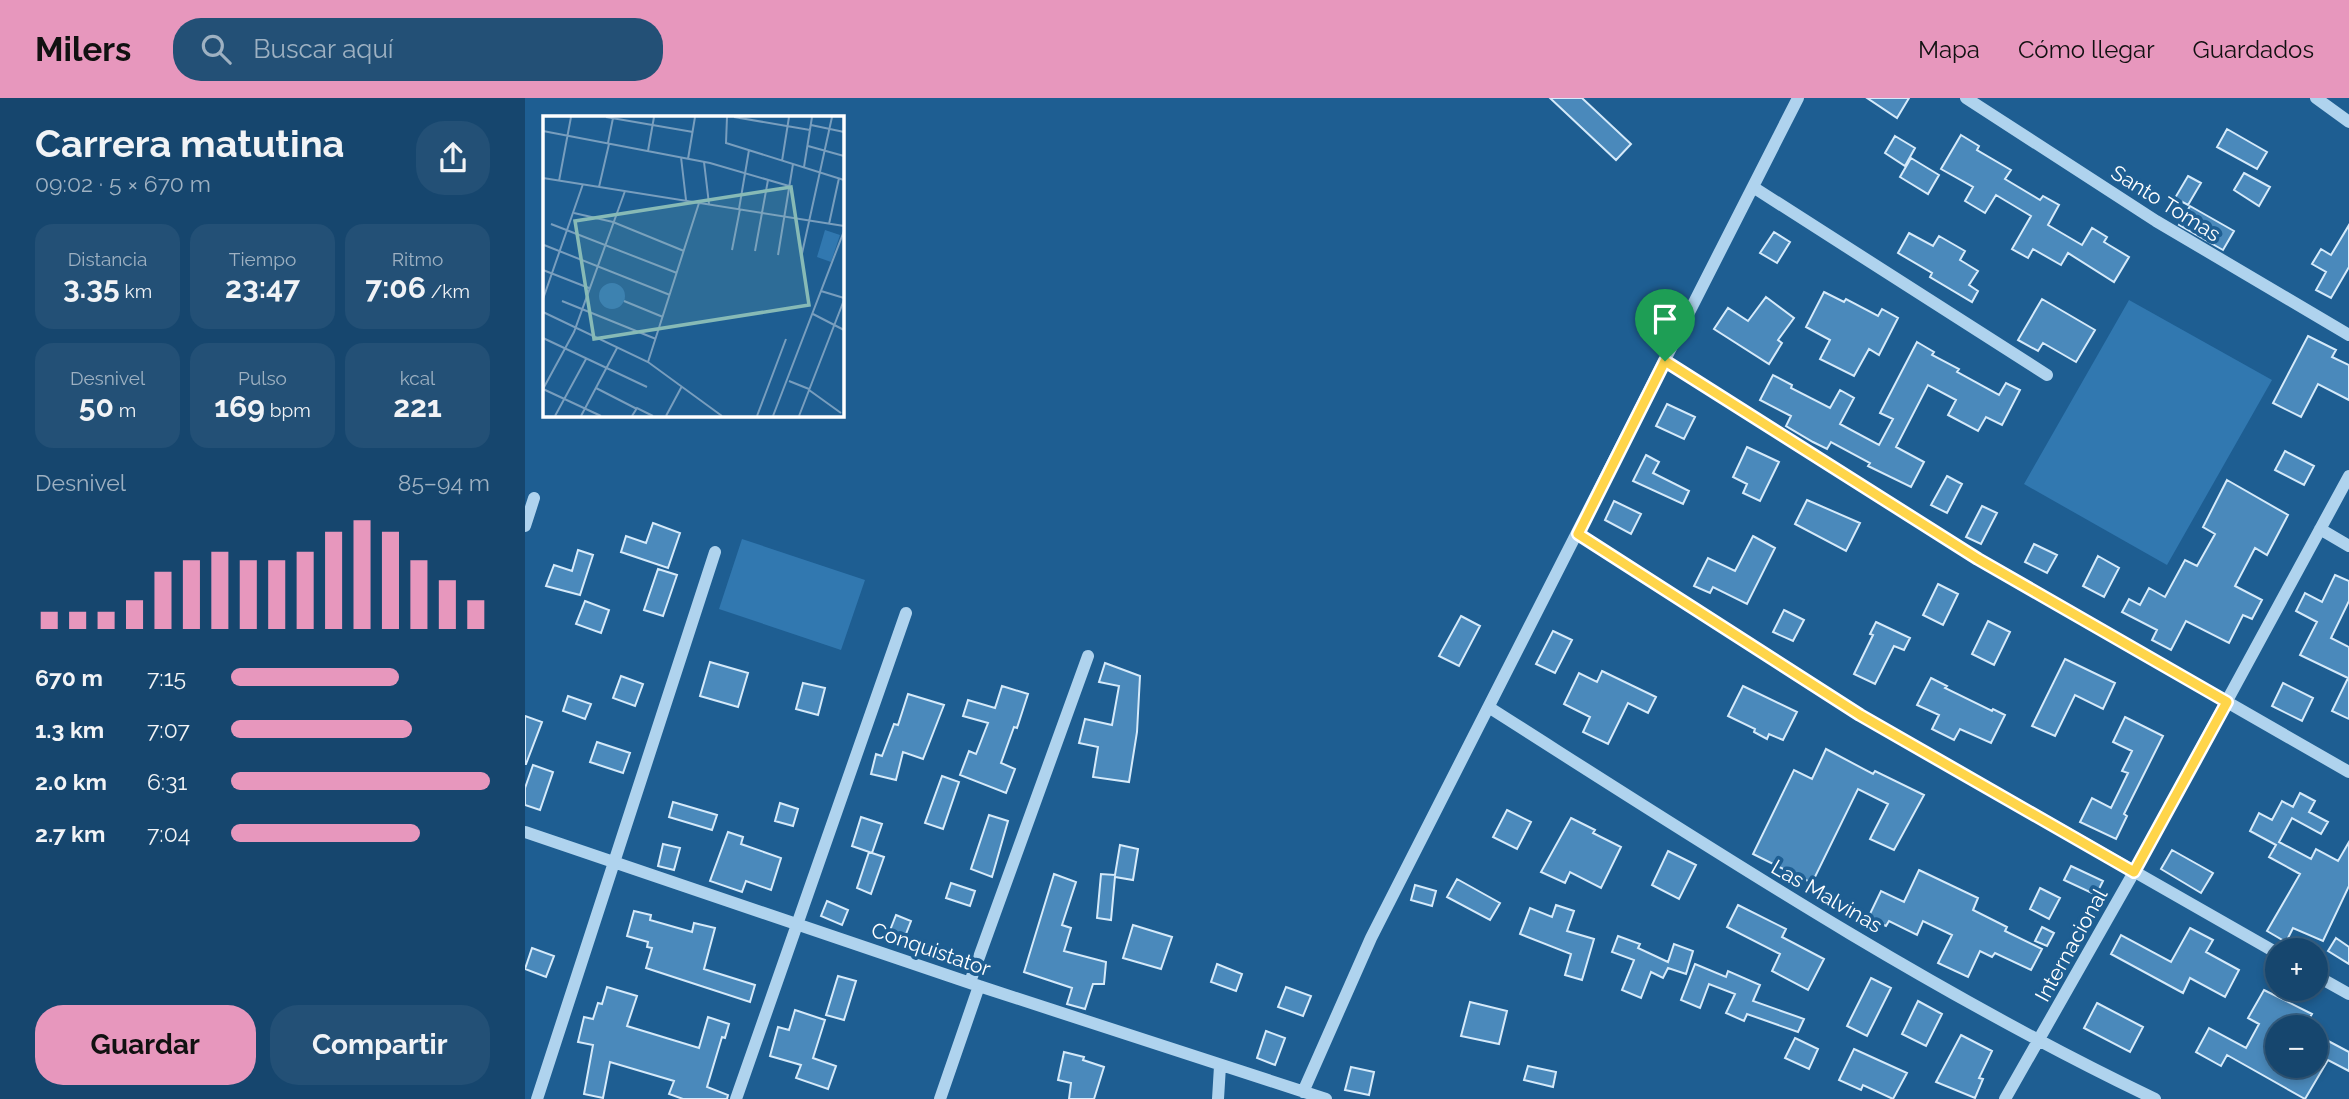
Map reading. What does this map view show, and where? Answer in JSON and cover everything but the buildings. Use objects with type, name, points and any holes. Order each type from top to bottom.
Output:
[{"type":"street","points":[[1303,1092],[1371,938],[1798,98]]},
{"type":"street","name":"Santo Tomas","points":[[1966,98],[2156,221],[2349,335]]},
{"type":"street","points":[[2316,98],[2349,122]]},
{"type":"street","points":[[1753,187],[2047,375]]},
{"type":"street","points":[[1665,361],[1978,559],[2349,772]]},
{"type":"street","name":"Internacional","points":[[2004,1099],[2134,872],[2349,476]]},
{"type":"street","points":[[525,526],[534,498]]},
{"type":"street","points":[[2320,529],[2349,546]]},
{"type":"street","points":[[1578,534],[1860,715],[2265,946]]},
{"type":"street","points":[[537,1099],[715,552]]},
{"type":"street","points":[[736,1099],[906,613]]},
{"type":"street","points":[[940,1099],[975,984],[1088,656]]},
{"type":"street","name":"Las Malvinas","points":[[1490,708],[1817,914],[2039,1040],[2155,1099]]},
{"type":"street","name":"Conquistator","points":[[525,831],[1220,1066],[1326,1099]]},
{"type":"street","points":[[2328,982],[2349,994]]},
{"type":"street","points":[[1218,1099],[1220,1066]]},
{"type":"shaded area","points":[[2129,300],[2272,380],[2167,565],[2024,484]]},
{"type":"shaded area","points":[[742,539],[865,580],[841,650],[719,609]]},
{"type":"route","points":[[1665,361],[1978,559],[2227,702],[2134,872],[1860,715],[1578,534],[1665,361]]}]
